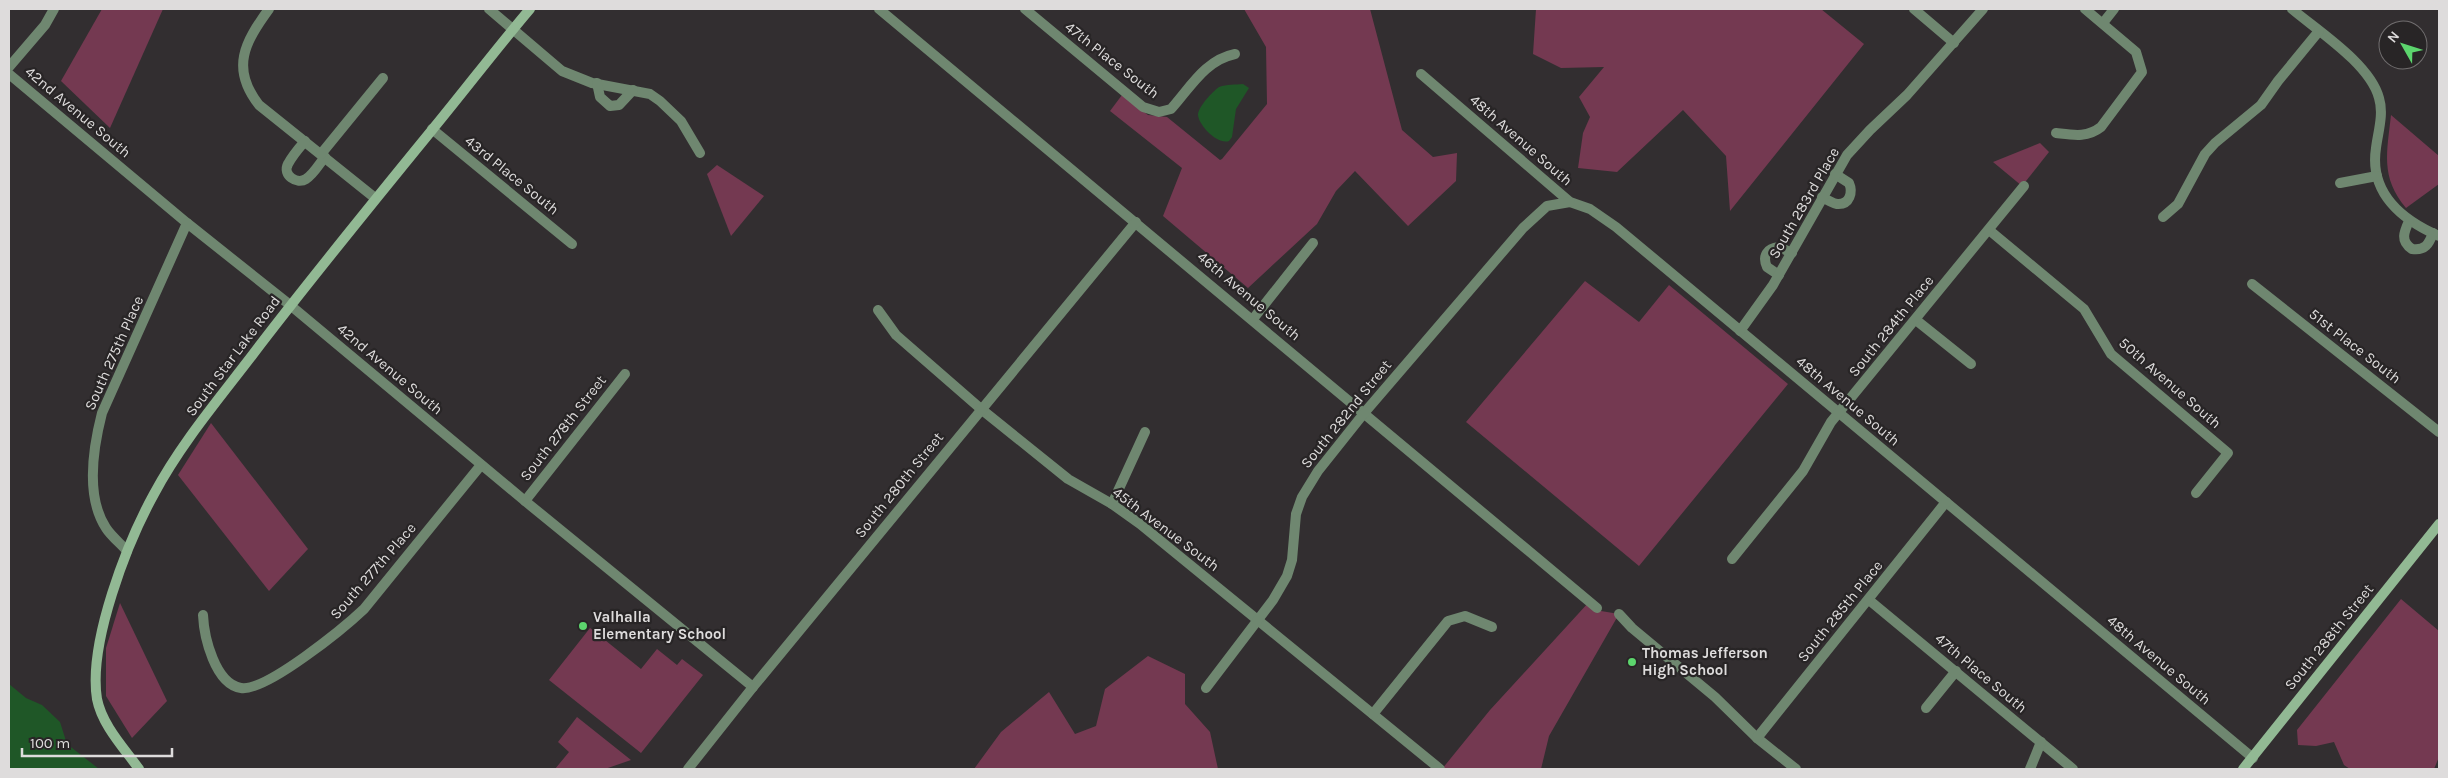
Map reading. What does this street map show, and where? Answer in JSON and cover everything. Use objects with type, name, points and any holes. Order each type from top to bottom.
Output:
[{"type":"street","points":[[9,67],[44,25],[54,9]]},
{"type":"street","points":[[269,9],[250,34],[244,52],[242,72],[248,91],[259,105],[376,198]]},
{"type":"street","points":[[489,9],[562,71],[596,83],[650,94],[671,110],[689,132],[700,153]]},
{"type":"street","name":"South Star Lake Road","points":[[139,769],[107,723],[97,699],[97,659],[100,639],[127,551],[155,492],[174,462],[290,305],[530,9]]},
{"type":"street","name":"46th Avenue South","points":[[879,9],[1253,319],[1597,608]]},
{"type":"street","name":"47th Place South","points":[[1025,9],[1143,107],[1159,112],[1171,109],[1211,64],[1222,57],[1234,54]]},
{"type":"street","points":[[1914,9],[1954,43]]},
{"type":"street","name":"South 283rd Place","points":[[1740,331],[1792,253],[1835,174],[1848,155],[1864,136],[1907,95],[1983,9]]},
{"type":"street","points":[[2056,133],[2086,135],[2101,127],[2139,79],[2142,72],[2140,59],[2136,52],[2085,9]]},
{"type":"street","points":[[2103,23],[2114,9]]},
{"type":"street","points":[[2292,9],[2358,66],[2371,81],[2379,97],[2381,111],[2375,157],[2377,176],[2383,192],[2394,208],[2409,221],[2436,235],[2422,249],[2412,249],[2404,241],[2409,221]]},
{"type":"street","points":[[2163,217],[2178,204],[2205,154],[2215,143],[2261,105],[2319,31]]},
{"type":"street","name":"42nd Avenue South","points":[[9,74],[187,223],[290,305],[481,465],[753,687]]},
{"type":"street","name":"48th Avenue South","points":[[1421,74],[1570,202],[1584,206],[1603,217],[2252,758]]},
{"type":"street","points":[[305,141],[287,165],[286,170],[290,178],[298,181],[306,179],[383,78]]},
{"type":"street","points":[[596,83],[600,97],[610,106],[619,105],[633,90]]},
{"type":"street","name":"43rd Place South","points":[[432,129],[572,244]]},
{"type":"street","points":[[1822,197],[1836,204],[1841,204],[1850,198],[1851,188],[1849,183],[1835,174]]},
{"type":"street","points":[[2340,182],[2377,176]]},
{"type":"street","name":"South 284th Place","points":[[1732,559],[1803,471],[1824,431],[2024,186]]},
{"type":"street","name":"South 282nd Street","points":[[1206,688],[1258,619],[1287,576],[1292,560],[1296,514],[1302,497],[1318,471],[1364,412],[1529,221],[1547,206],[1570,202]]},
{"type":"street","name":"South 280th Street","points":[[688,769],[753,687],[1136,222]]},
{"type":"street","name":"South 275th Place","points":[[127,551],[106,528],[99,510],[95,493],[93,464],[96,437],[102,413],[187,223]]},
{"type":"street","name":"50th Avenue South","points":[[1989,230],[2084,309],[2111,354],[2228,453],[2196,493]]},
{"type":"street","points":[[1253,319],[1313,243]]},
{"type":"street","points":[[1778,275],[1767,267],[1764,258],[1766,253],[1769,249],[1779,247],[1792,253]]},
{"type":"street","name":"51st Place South","points":[[2252,284],[2439,432]]},
{"type":"street","name":"45th Avenue South","points":[[878,310],[896,334],[981,409],[1068,479],[1112,504],[1258,619],[1440,769]]},
{"type":"street","points":[[1916,320],[1971,364]]},
{"type":"street","name":"South 278th Street","points":[[525,501],[625,374]]},
{"type":"street","points":[[1112,504],[1145,432]]},
{"type":"street","name":"South 277th Place","points":[[203,615],[205,632],[220,674],[227,682],[236,687],[246,688],[273,677],[343,630],[364,609],[481,465]]},
{"type":"street","name":"South 285th Place","points":[[1757,738],[1946,502]]},
{"type":"street","name":"South 288th Street","points":[[2243,769],[2439,524]]},
{"type":"street","name":"47th Place South","points":[[1869,600],[2073,769]]},
{"type":"street","points":[[1619,614],[1632,628],[1715,696],[1757,738],[1796,769]]},
{"type":"street","points":[[1373,714],[1448,622],[1465,616],[1492,627]]},
{"type":"street","points":[[1926,708],[1956,671]]},
{"type":"street","points":[[2030,769],[2041,742]]},
{"type":"shaded area","points":[[102,9],[163,9],[110,128],[61,81]]},
{"type":"shaded area","points":[[1244,9],[1370,9],[1402,130],[1433,157],[1457,153],[1456,181],[1408,226],[1355,171],[1336,191],[1317,224],[1248,288],[1163,216],[1182,168],[1110,111],[1122,95],[1148,115],[1167,117],[1220,160],[1222,159],[1267,104],[1266,47]]},
{"type":"shaded area","points":[[1536,9],[1821,9],[1864,44],[1730,211],[1726,156],[1683,110],[1617,172],[1578,168],[1583,133],[1590,117],[1579,97],[1604,67],[1561,68],[1533,54]]},
{"type":"shaded area","points":[[1243,84],[1249,88],[1236,109],[1232,137],[1229,141],[1220,140],[1205,129],[1198,115],[1200,108],[1219,87]]},
{"type":"shaded area","points":[[2391,115],[2439,156],[2439,184],[2406,208],[2392,186],[2387,164]]},
{"type":"shaded area","points":[[2040,143],[2049,152],[2022,186],[1993,162]]},
{"type":"shaded area","points":[[717,165],[764,196],[731,236],[707,174]]},
{"type":"shaded area","points":[[1585,281],[1639,322],[1669,285],[1788,384],[1639,566],[1466,422]]},
{"type":"shaded area","points":[[211,423],[308,549],[269,591],[178,475]]},
{"type":"shaded area","points":[[2401,599],[2439,631],[2439,757],[2434,769],[2350,769],[2344,765],[2334,742],[2316,746],[2298,745],[2297,730]]},
{"type":"shaded area","points":[[1589,602],[1601,611],[1619,614],[1549,736],[1541,769],[1442,769],[1490,710]]},
{"type":"shaded area","points":[[120,603],[167,701],[132,738],[106,696],[106,648]]},
{"type":"shaded area","points":[[590,628],[641,669],[657,649],[677,665],[682,659],[703,675],[641,753],[549,680]]},
{"type":"shaded area","points":[[1148,656],[1185,674],[1185,704],[1210,732],[1218,769],[974,769],[1001,732],[1049,692],[1075,734],[1096,726],[1105,689]]},
{"type":"shaded area","points":[[9,684],[26,698],[42,705],[60,722],[67,744],[99,769],[9,769]]},
{"type":"shaded area","points":[[577,717],[631,760],[605,769],[555,769],[569,752],[558,742]]},
{"type":"place","name":"Valhalla Elementary School","points":[[583,626]]},
{"type":"place","name":"Thomas Jefferson High School","points":[[1632,662]]}]
